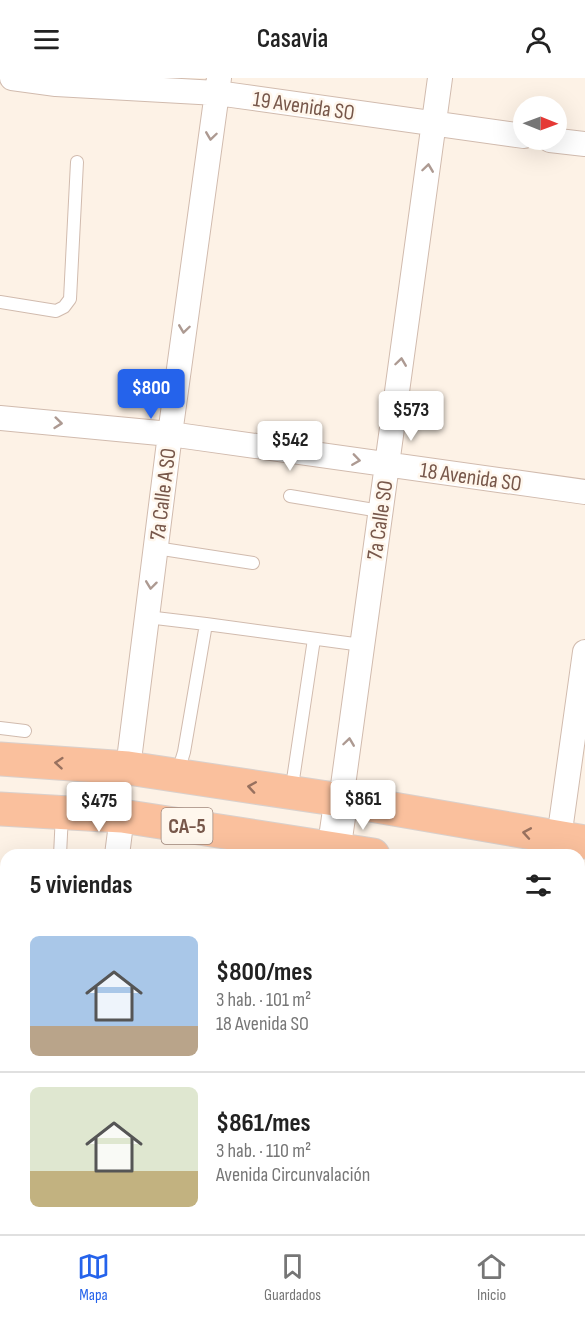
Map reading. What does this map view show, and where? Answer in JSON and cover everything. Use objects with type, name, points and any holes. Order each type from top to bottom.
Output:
[{"type":"highway","name":"CA-5","points":[[12,756],[128,768],[341,800],[572,840]]},
{"type":"highway","name":"CA-5","points":[[0,809],[122,816],[316,849]]},
{"type":"main road","name":"7a Calle SO","points":[[334,849],[341,800]]},
{"type":"street","name":"19 Avenida SO","points":[[12,78],[218,85],[513,134]]},
{"type":"street","name":"7a Calle SO","points":[[341,800],[440,78]]},
{"type":"street","name":"7a Calle A SO","points":[[128,768],[170,434],[218,85]]},
{"type":"street","points":[[567,142],[585,144]]},
{"type":"street","name":"18 Avenida SO","points":[[0,418],[170,434],[585,492]]},
{"type":"street","points":[[572,840],[572,779],[585,652]]},
{"type":"street","points":[[118,849],[122,816]]},
{"type":"lane","points":[[0,302],[56,311],[64,307],[70,299],[77,162]]},
{"type":"lane","points":[[290,496],[380,511]]},
{"type":"lane","points":[[156,548],[253,563]]},
{"type":"lane","points":[[147,617],[362,645]]},
{"type":"lane","points":[[177,776],[184,752],[206,624]]},
{"type":"lane","points":[[291,793],[314,639]]},
{"type":"lane","points":[[0,728],[12,756]]},
{"type":"lane","points":[[60,849],[62,813]]}]
